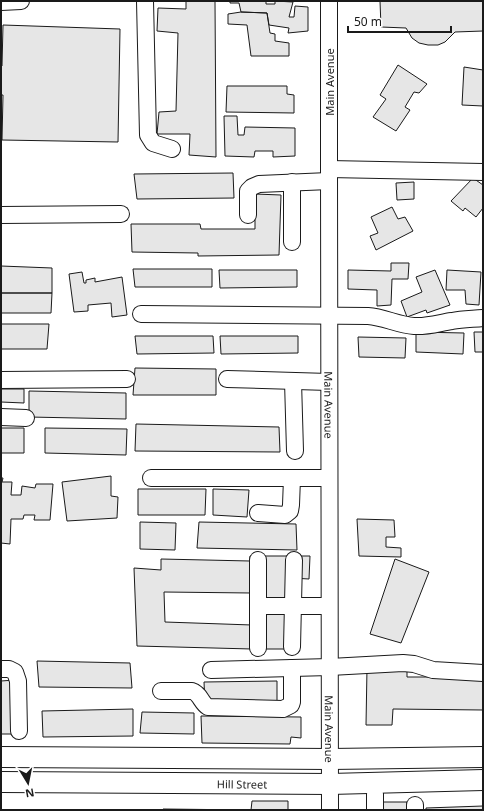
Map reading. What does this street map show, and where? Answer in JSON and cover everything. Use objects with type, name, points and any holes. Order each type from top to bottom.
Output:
[{"type":"main road","points":[[1,758],[330,759],[483,757]]},
{"type":"main road","name":"Hill Street","points":[[1,782],[330,784],[436,780],[483,780]]},
{"type":"street","points":[[1,2],[21,1]]},
{"type":"street","points":[[145,1],[148,135],[152,143],[172,150]]},
{"type":"street","name":"Main Avenue","points":[[330,1],[330,810]]},
{"type":"street","points":[[248,215],[248,191],[252,187],[259,184],[292,182],[329,175],[483,172]]},
{"type":"street","points":[[292,182],[292,242]]},
{"type":"street","points":[[1,215],[121,214]]},
{"type":"street","points":[[140,314],[376,316],[398,323],[415,326],[463,319],[483,318]]},
{"type":"street","points":[[1,380],[127,379]]},
{"type":"street","points":[[226,379],[329,382]]},
{"type":"street","points":[[293,381],[295,451]]},
{"type":"street","points":[[1,418],[26,418]]},
{"type":"street","points":[[151,478],[329,478]]},
{"type":"street","points":[[258,513],[285,515],[290,511],[292,478]]},
{"type":"street","points":[[258,560],[258,648]]},
{"type":"street","points":[[292,647],[294,560]]},
{"type":"street","points":[[258,606],[329,606]]},
{"type":"street","points":[[211,670],[330,667],[403,663],[414,664],[433,670],[483,673]]},
{"type":"street","points":[[161,691],[196,692],[208,707],[283,709],[288,708],[292,702],[292,668]]},
{"type":"street","points":[[1,669],[9,669],[15,672],[18,681],[19,731]]},
{"type":"street","points":[[375,794],[375,810]]},
{"type":"building","points":[[186,1],[215,1],[216,157],[189,155],[190,134],[157,134],[159,112],[176,111],[178,33],[157,31],[158,8],[186,9]]},
{"type":"building","points":[[230,1],[266,1],[266,4],[275,4],[275,1],[293,2],[289,17],[294,17],[295,6],[308,7],[308,31],[288,33],[289,28],[269,25],[267,13],[241,12],[239,3],[230,3]]},
{"type":"building","points":[[380,1],[483,1],[483,31],[455,32],[445,42],[438,45],[419,43],[412,38],[406,28],[381,27]]},
{"type":"building","points":[[241,12],[267,13],[270,33],[275,34],[275,41],[289,43],[289,56],[251,56],[247,25],[228,24],[228,14]]},
{"type":"building","points":[[3,25],[120,29],[118,142],[2,140],[3,95],[1,95],[1,66]]},
{"type":"building","points":[[398,65],[427,84],[419,93],[414,92],[405,107],[410,110],[396,131],[373,117],[386,99],[380,95]]},
{"type":"building","points":[[464,67],[483,70],[483,106],[462,105]]},
{"type":"building","points":[[227,86],[287,86],[287,94],[294,95],[294,113],[226,112]]},
{"type":"building","points":[[224,116],[237,116],[238,135],[244,135],[245,127],[295,128],[295,156],[273,157],[273,151],[255,151],[254,157],[225,156]]},
{"type":"building","points":[[233,173],[234,198],[137,199],[134,174]]},
{"type":"building","points":[[473,178],[483,185],[483,208],[476,217],[465,208],[463,211],[451,201]]},
{"type":"building","points":[[414,182],[414,199],[397,200],[396,183]]},
{"type":"building","points":[[255,194],[281,195],[279,255],[198,256],[198,253],[132,252],[131,224],[200,224],[201,229],[255,229]]},
{"type":"building","points":[[392,207],[398,219],[405,217],[413,231],[376,250],[370,236],[378,233],[371,217]]},
{"type":"building","points":[[391,263],[409,263],[408,279],[392,279],[391,305],[377,306],[377,290],[348,289],[348,270],[391,271]]},
{"type":"building","points":[[1,266],[52,268],[52,293],[1,293]]},
{"type":"building","points":[[133,269],[212,269],[212,287],[135,287]]},
{"type":"building","points":[[219,270],[297,270],[297,287],[220,288]]},
{"type":"building","points":[[435,270],[450,305],[427,313],[426,310],[407,317],[401,301],[422,292],[416,277]]},
{"type":"building","points":[[447,270],[481,272],[479,305],[466,304],[465,290],[446,290]]},
{"type":"building","points":[[82,272],[84,283],[86,283],[86,280],[95,278],[95,282],[122,277],[127,315],[112,317],[111,303],[88,305],[88,311],[74,312],[69,274]]},
{"type":"building","points":[[1,293],[52,293],[51,313],[1,313]]},
{"type":"building","points":[[1,324],[49,324],[47,349],[1,349]]},
{"type":"building","points":[[416,332],[464,333],[463,354],[416,352]]},
{"type":"building","points":[[474,332],[483,332],[483,352],[475,352]]},
{"type":"building","points":[[135,336],[213,336],[214,353],[137,354]]},
{"type":"building","points":[[220,336],[298,336],[298,353],[221,354]]},
{"type":"building","points":[[358,337],[406,338],[405,358],[359,357]]},
{"type":"building","points":[[135,368],[216,369],[216,395],[133,395]]},
{"type":"building","points":[[1,389],[24,389],[24,403],[1,402]]},
{"type":"building","points":[[29,391],[126,393],[126,419],[29,417]]},
{"type":"building","points":[[136,424],[279,427],[280,452],[135,451]]},
{"type":"building","points":[[1,428],[24,428],[24,453],[1,453]]},
{"type":"building","points":[[45,428],[127,429],[126,455],[45,453]]},
{"type":"building","points":[[111,476],[111,496],[118,497],[117,518],[67,521],[62,482]]},
{"type":"building","points":[[1,478],[3,478],[2,482],[12,482],[11,495],[21,495],[22,486],[35,488],[36,484],[53,484],[50,520],[34,520],[35,515],[24,515],[23,519],[11,519],[10,544],[1,543]]},
{"type":"building","points":[[138,489],[206,489],[205,515],[138,515]]},
{"type":"building","points":[[213,489],[249,490],[247,517],[213,515]]},
{"type":"building","points":[[357,519],[394,520],[395,537],[386,537],[386,547],[401,548],[401,557],[359,556]]},
{"type":"building","points":[[140,522],[176,523],[175,550],[140,549]]},
{"type":"building","points":[[199,522],[296,524],[297,550],[197,548]]},
{"type":"building","points":[[250,556],[310,556],[309,579],[292,578],[293,649],[252,649]]},
{"type":"building","points":[[161,559],[250,561],[251,593],[164,592],[165,622],[252,625],[252,649],[137,646],[134,568],[161,570]]},
{"type":"building","points":[[395,559],[429,572],[401,643],[370,634]]},
{"type":"building","points":[[37,661],[130,663],[132,688],[39,687]]},
{"type":"building","points":[[367,668],[407,668],[407,677],[483,677],[483,710],[393,709],[392,725],[366,725]]},
{"type":"building","points":[[15,680],[16,734],[1,734],[1,681]]},
{"type":"building","points":[[277,681],[277,706],[205,704],[204,682]]},
{"type":"building","points":[[133,709],[133,736],[43,737],[42,711]]},
{"type":"building","points":[[142,712],[194,713],[194,734],[140,733]]},
{"type":"building","points":[[201,716],[301,717],[301,738],[291,737],[290,744],[202,743]]},
{"type":"building","points":[[252,801],[288,801],[288,810],[251,810]]},
{"type":"building","points":[[383,802],[407,802],[407,810],[383,810]]},
{"type":"building","points":[[483,806],[483,810],[426,810],[426,808]]},
{"type":"building","points":[[163,809],[251,810],[163,810]]}]
